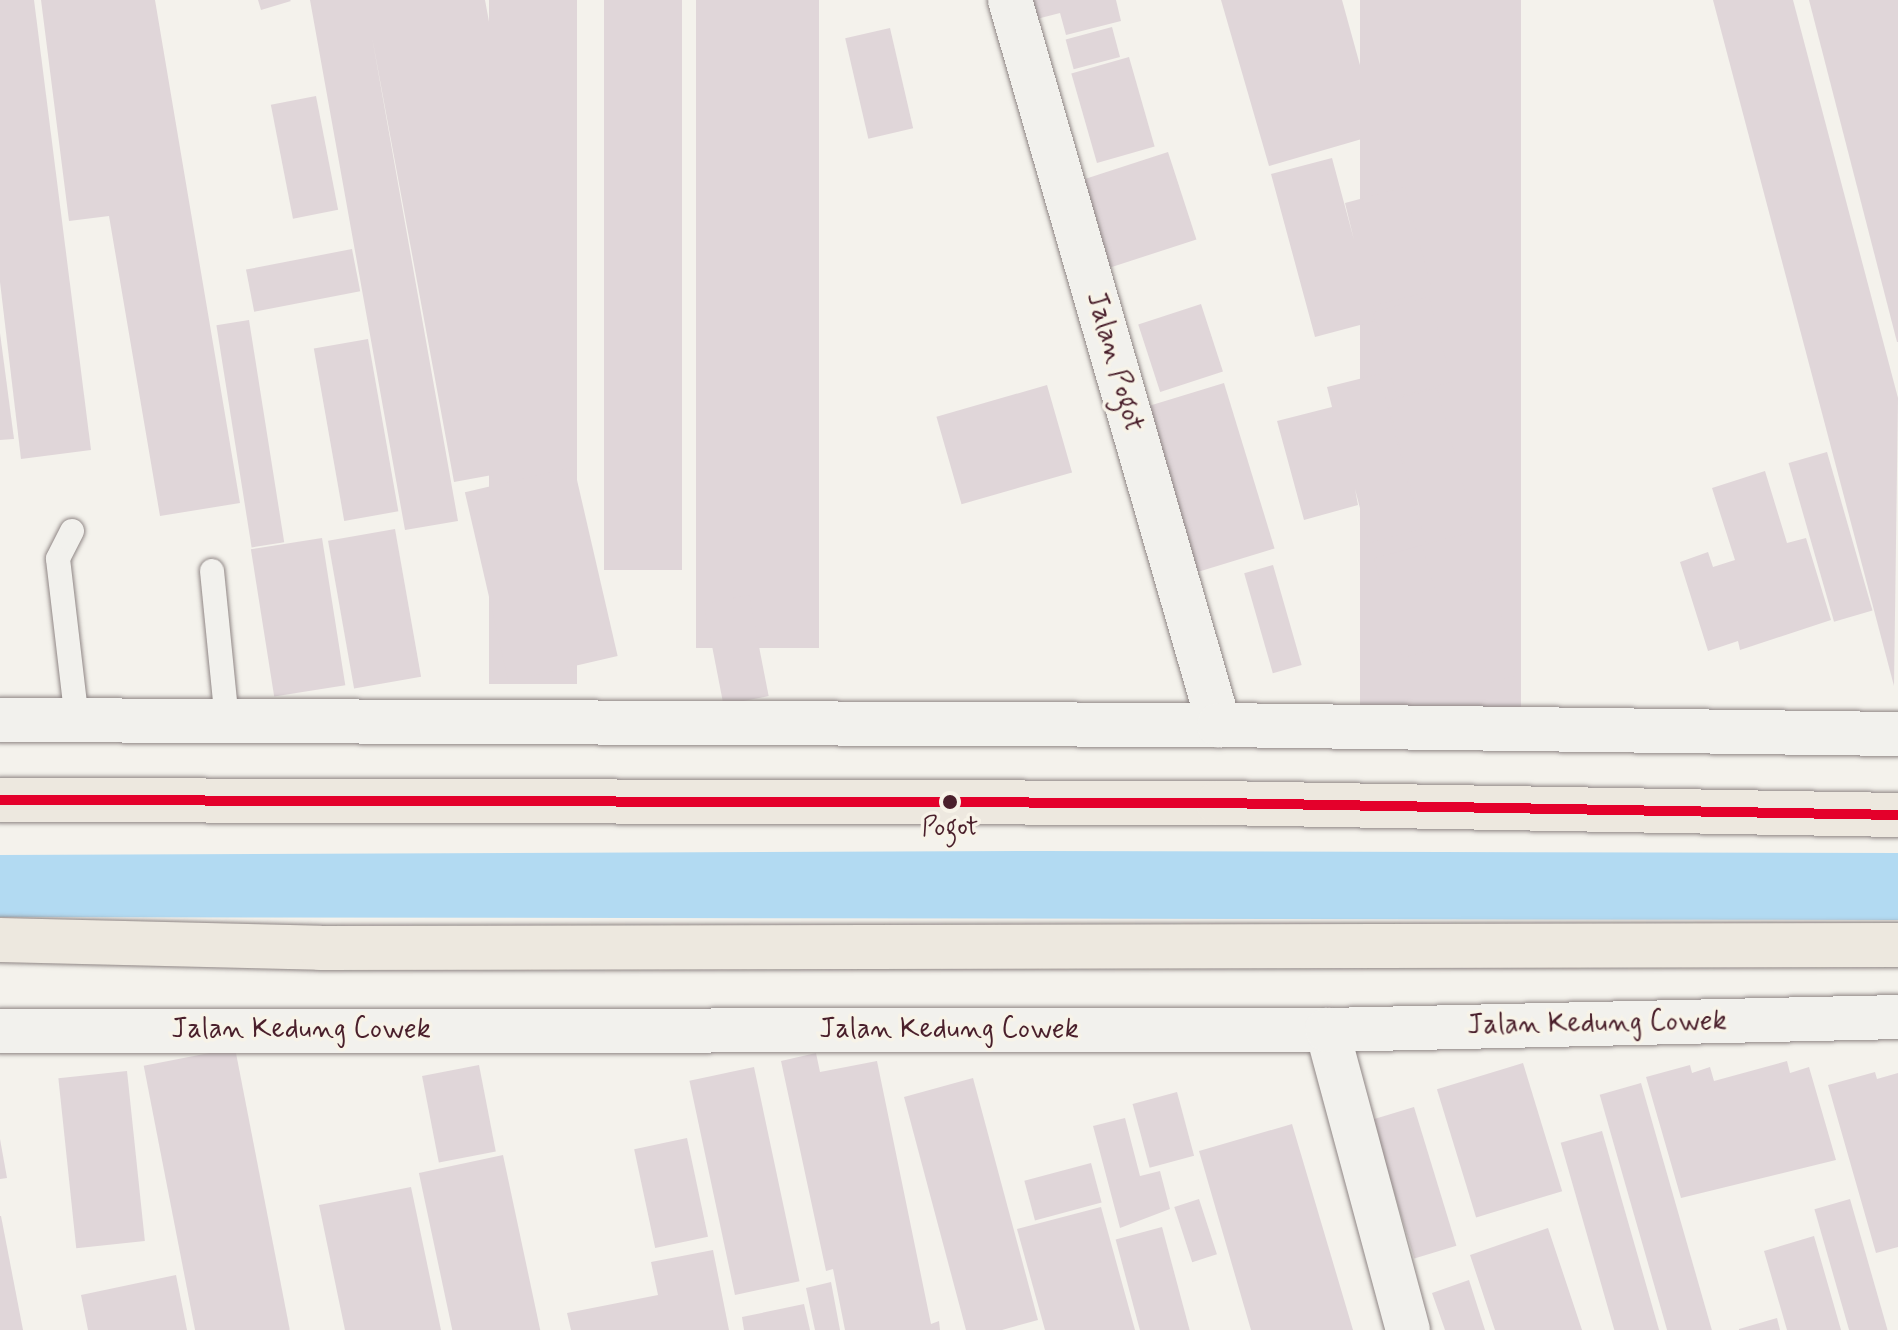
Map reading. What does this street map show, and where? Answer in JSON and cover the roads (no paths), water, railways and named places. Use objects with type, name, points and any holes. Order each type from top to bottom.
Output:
[{"type":"highway","points":[[0,800],[1218,803],[1898,815]]},
{"type":"highway","points":[[0,940],[320,948],[1898,945]]},
{"type":"main road","name":"Jalan Pogot","points":[[1010,0],[1219,725]]},
{"type":"main road","points":[[0,720],[1219,725],[1898,734]]},
{"type":"main road","name":"Jalan Kedung Cowek","points":[[0,1031],[1327,1030],[1898,1017]]},
{"type":"main road","points":[[1327,1030],[1408,1330]]},
{"type":"lane","points":[[72,531],[58,559],[77,720]]},
{"type":"lane","points":[[212,571],[227,720]]},
{"type":"water","points":[[1039,851],[1898,853],[1898,920],[0,917],[0,855]]},
{"type":"place","name":"Pogot","points":[[950,802]]}]
